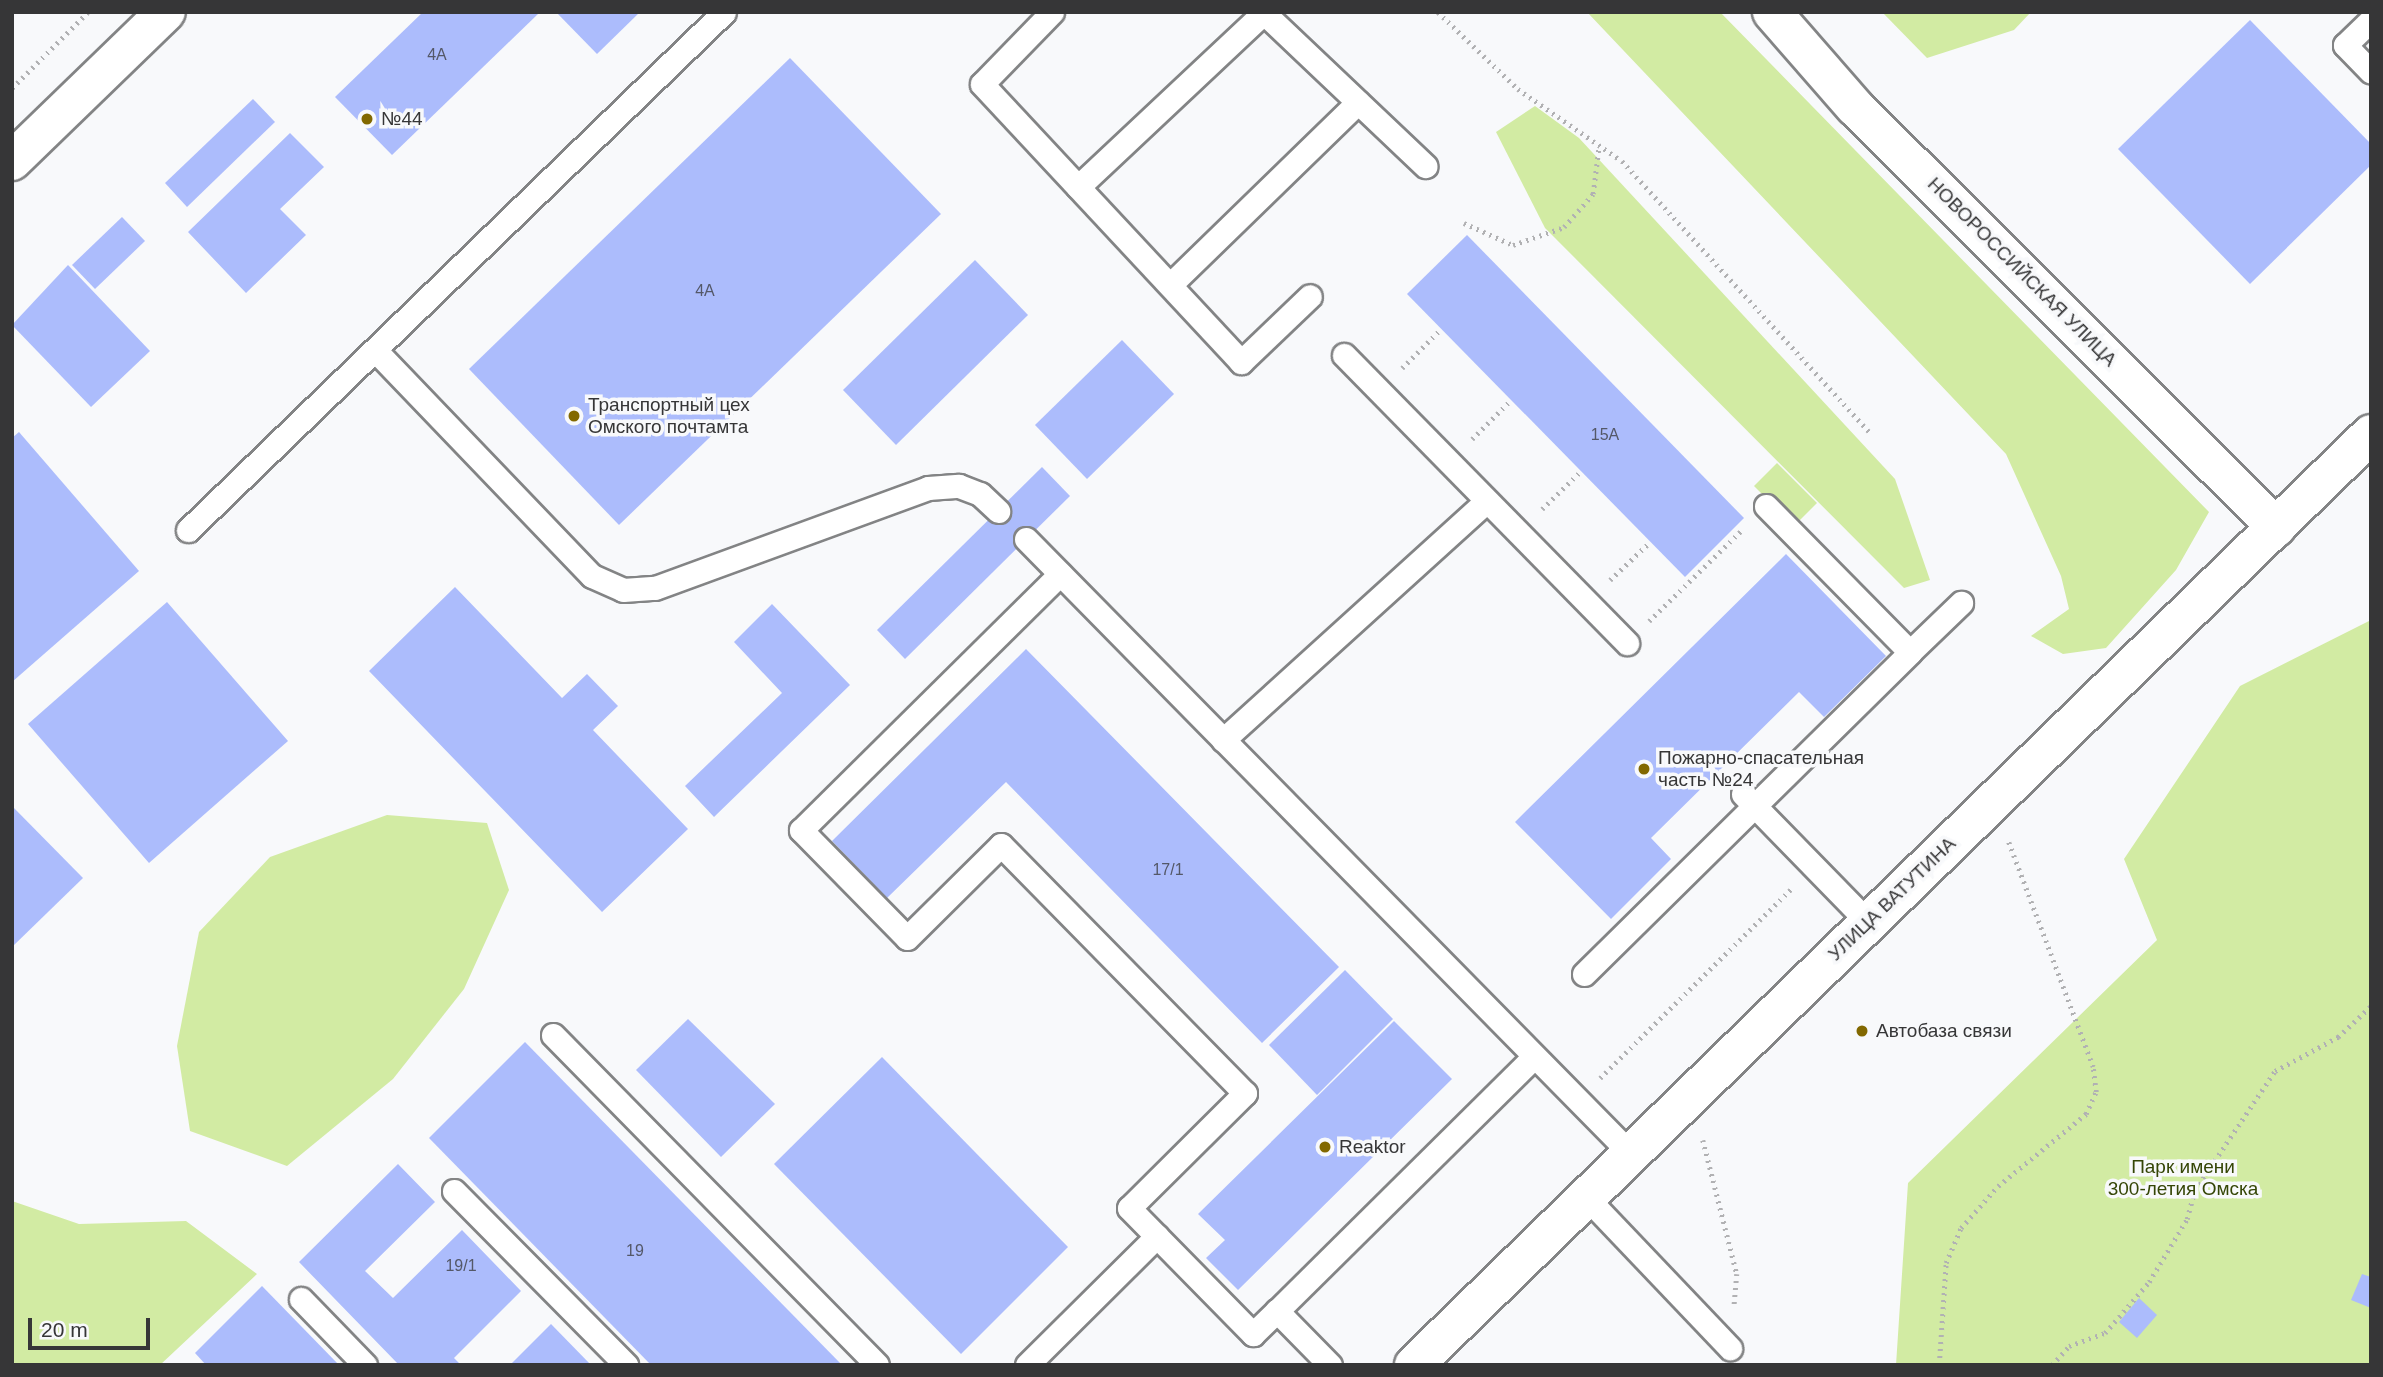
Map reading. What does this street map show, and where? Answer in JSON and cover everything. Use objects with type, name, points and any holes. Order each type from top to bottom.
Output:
[{"type":"main road","points":[[12,161],[166,12]]},
{"type":"main road","name":"НОВОРОССИЙСКАЯ УЛИЦА","points":[[1772,12],[1855,107],[2276,527]]},
{"type":"main road","name":"УЛИЦА ВАТУТИНА","points":[[1414,1365],[2371,434]]},
{"type":"lane","points":[[188,530],[724,12]]},
{"type":"lane","points":[[1052,12],[982,84],[1241,362],[1310,296]]},
{"type":"lane","points":[[1078,187],[1263,12],[1425,166]]},
{"type":"lane","points":[[2371,20],[2345,45],[2371,72]]},
{"type":"lane","points":[[1170,285],[1358,102]]},
{"type":"lane","points":[[375,350],[592,576],[623,590],[656,587],[928,488],[959,486],[998,511]]},
{"type":"lane","points":[[1344,355],[1627,643]]},
{"type":"lane","points":[[1223,740],[1487,500]]},
{"type":"lane","points":[[1766,506],[1910,652]]},
{"type":"lane","points":[[1026,539],[1630,1153]]},
{"type":"lane","points":[[1059,574],[801,830],[907,938],[1001,845],[1245,1093],[1129,1208],[1253,1334],[1534,1057]]},
{"type":"lane","points":[[1584,974],[1749,800],[1961,603]]},
{"type":"lane","points":[[1749,800],[1868,922]]},
{"type":"lane","points":[[553,1035],[877,1365]]},
{"type":"lane","points":[[454,1191],[626,1365]]},
{"type":"lane","points":[[1586,1197],[1730,1348]]},
{"type":"lane","points":[[1027,1365],[1157,1236]]},
{"type":"lane","points":[[300,1299],[365,1365]]},
{"type":"lane","points":[[1277,1311],[1330,1365]]},
{"type":"path","points":[[12,88],[88,12]]},
{"type":"path","points":[[1438,12],[1518,89],[1622,161],[1870,433]]},
{"type":"path","points":[[1464,223],[1513,245],[1564,227],[1593,194],[1599,145]]},
{"type":"path","points":[[1378,391],[1441,329]]},
{"type":"path","points":[[1465,446],[1511,400]]},
{"type":"path","points":[[1535,516],[1581,471]]},
{"type":"path","points":[[1627,643],[1766,506]]},
{"type":"path","points":[[1604,587],[1650,542]]},
{"type":"path","points":[[1938,1365],[1946,1262],[1961,1228],[1998,1186],[2086,1114],[2096,1091],[2093,1066],[1994,800]]},
{"type":"path","points":[[1577,1100],[1814,867]]},
{"type":"path","points":[[2052,1365],[2069,1346],[2105,1333],[2149,1282],[2187,1219],[2195,1190],[2274,1071],[2338,1037],[2371,1006]]},
{"type":"path","points":[[1703,1139],[1737,1274],[1730,1348]]},
{"type":"green space","points":[[1587,12],[1720,12],[2209,512],[2176,570],[2106,648],[2063,654],[2031,636],[2069,609],[2061,576],[2006,454]]},
{"type":"green space","points":[[1882,12],[2031,12],[2014,30],[1927,58]]},
{"type":"green space","points":[[1535,106],[1579,138],[1895,479],[1930,580],[1904,588],[1545,228],[1496,132]]},
{"type":"green space","points":[[1777,463],[1817,503],[1794,526],[1754,486]]},
{"type":"green space","name":"Парк имени 300-летия Омска","points":[[2371,620],[2371,1365],[1896,1365],[1908,1183],[2157,940],[2124,859],[2240,686]]},
{"type":"green space","points":[[387,815],[487,823],[509,890],[464,989],[393,1079],[287,1166],[190,1131],[177,1046],[199,932],[270,857]]},
{"type":"green space","points":[[12,1201],[79,1224],[186,1221],[257,1274],[160,1365],[12,1365]]},
{"type":"building","points":[[423,12],[538,14],[392,155],[335,97]]},
{"type":"building","points":[[556,12],[640,12],[597,54]]},
{"type":"building","points":[[2250,20],[2371,144],[2371,165],[2250,284],[2118,149]]},
{"type":"building","points":[[790,58],[941,214],[619,525],[469,369]]},
{"type":"building","points":[[253,99],[275,122],[187,207],[165,183]]},
{"type":"building","points":[[290,133],[324,167],[280,209],[306,235],[246,293],[188,232]]},
{"type":"building","points":[[122,217],[145,241],[95,289],[72,265]]},
{"type":"building","points":[[1467,235],[1744,518],[1685,577],[1407,294]]},
{"type":"building","points":[[975,260],[1028,315],[896,445],[843,390]]},
{"type":"building","points":[[68,265],[150,351],[91,407],[12,325]]},
{"type":"building","points":[[1122,340],[1174,394],[1087,479],[1035,425]]},
{"type":"building","points":[[19,432],[139,571],[12,682],[12,438]]},
{"type":"building","points":[[1042,467],[1070,496],[905,659],[877,630]]},
{"type":"building","name":"Пожарно-спасательная часть №24","points":[[1786,554],[1886,656],[1824,717],[1799,692],[1651,838],[1671,859],[1611,919],[1515,822]]},
{"type":"building","points":[[455,587],[562,698],[587,674],[618,706],[593,730],[688,829],[602,912],[369,671]]},
{"type":"building","points":[[167,602],[288,741],[149,863],[28,724]]},
{"type":"building","points":[[772,604],[850,685],[714,817],[685,786],[782,693],[734,642]]},
{"type":"building","points":[[1026,649],[1339,967],[1262,1043],[1006,782],[887,898],[832,841]]},
{"type":"building","points":[[12,806],[83,878],[12,947]]},
{"type":"building","points":[[1345,970],[1393,1019],[1317,1095],[1269,1045]]},
{"type":"building","points":[[688,1019],[775,1104],[721,1157],[636,1070]]},
{"type":"building","name":"Reaktor","points":[[1394,1021],[1452,1079],[1238,1290],[1206,1258],[1225,1240],[1198,1214]]},
{"type":"building","points":[[525,1042],[842,1365],[651,1365],[429,1138]]},
{"type":"building","points":[[882,1057],[1068,1247],[961,1354],[774,1164]]},
{"type":"building","points":[[398,1164],[435,1202],[365,1271],[393,1298],[462,1230],[521,1291],[454,1358],[461,1365],[399,1365],[299,1262]]},
{"type":"building","points":[[2362,1274],[2371,1277],[2371,1308],[2351,1300]]},
{"type":"building","points":[[262,1286],[339,1365],[206,1365],[195,1353]]},
{"type":"building","points":[[2139,1298],[2157,1315],[2137,1338],[2119,1322]]},
{"type":"building","points":[[551,1324],[591,1365],[510,1365]]},
{"type":"place","name":"№44","points":[[367,119]]},
{"type":"place","name":"Транспортный цех Омского почтамта","points":[[574,416]]},
{"type":"place","name":"Пожарно-спасательная часть №24","points":[[1644,769]]},
{"type":"place","name":"Автобаза связи","points":[[1862,1031]]},
{"type":"place","name":"Reaktor","points":[[1325,1147]]}]
